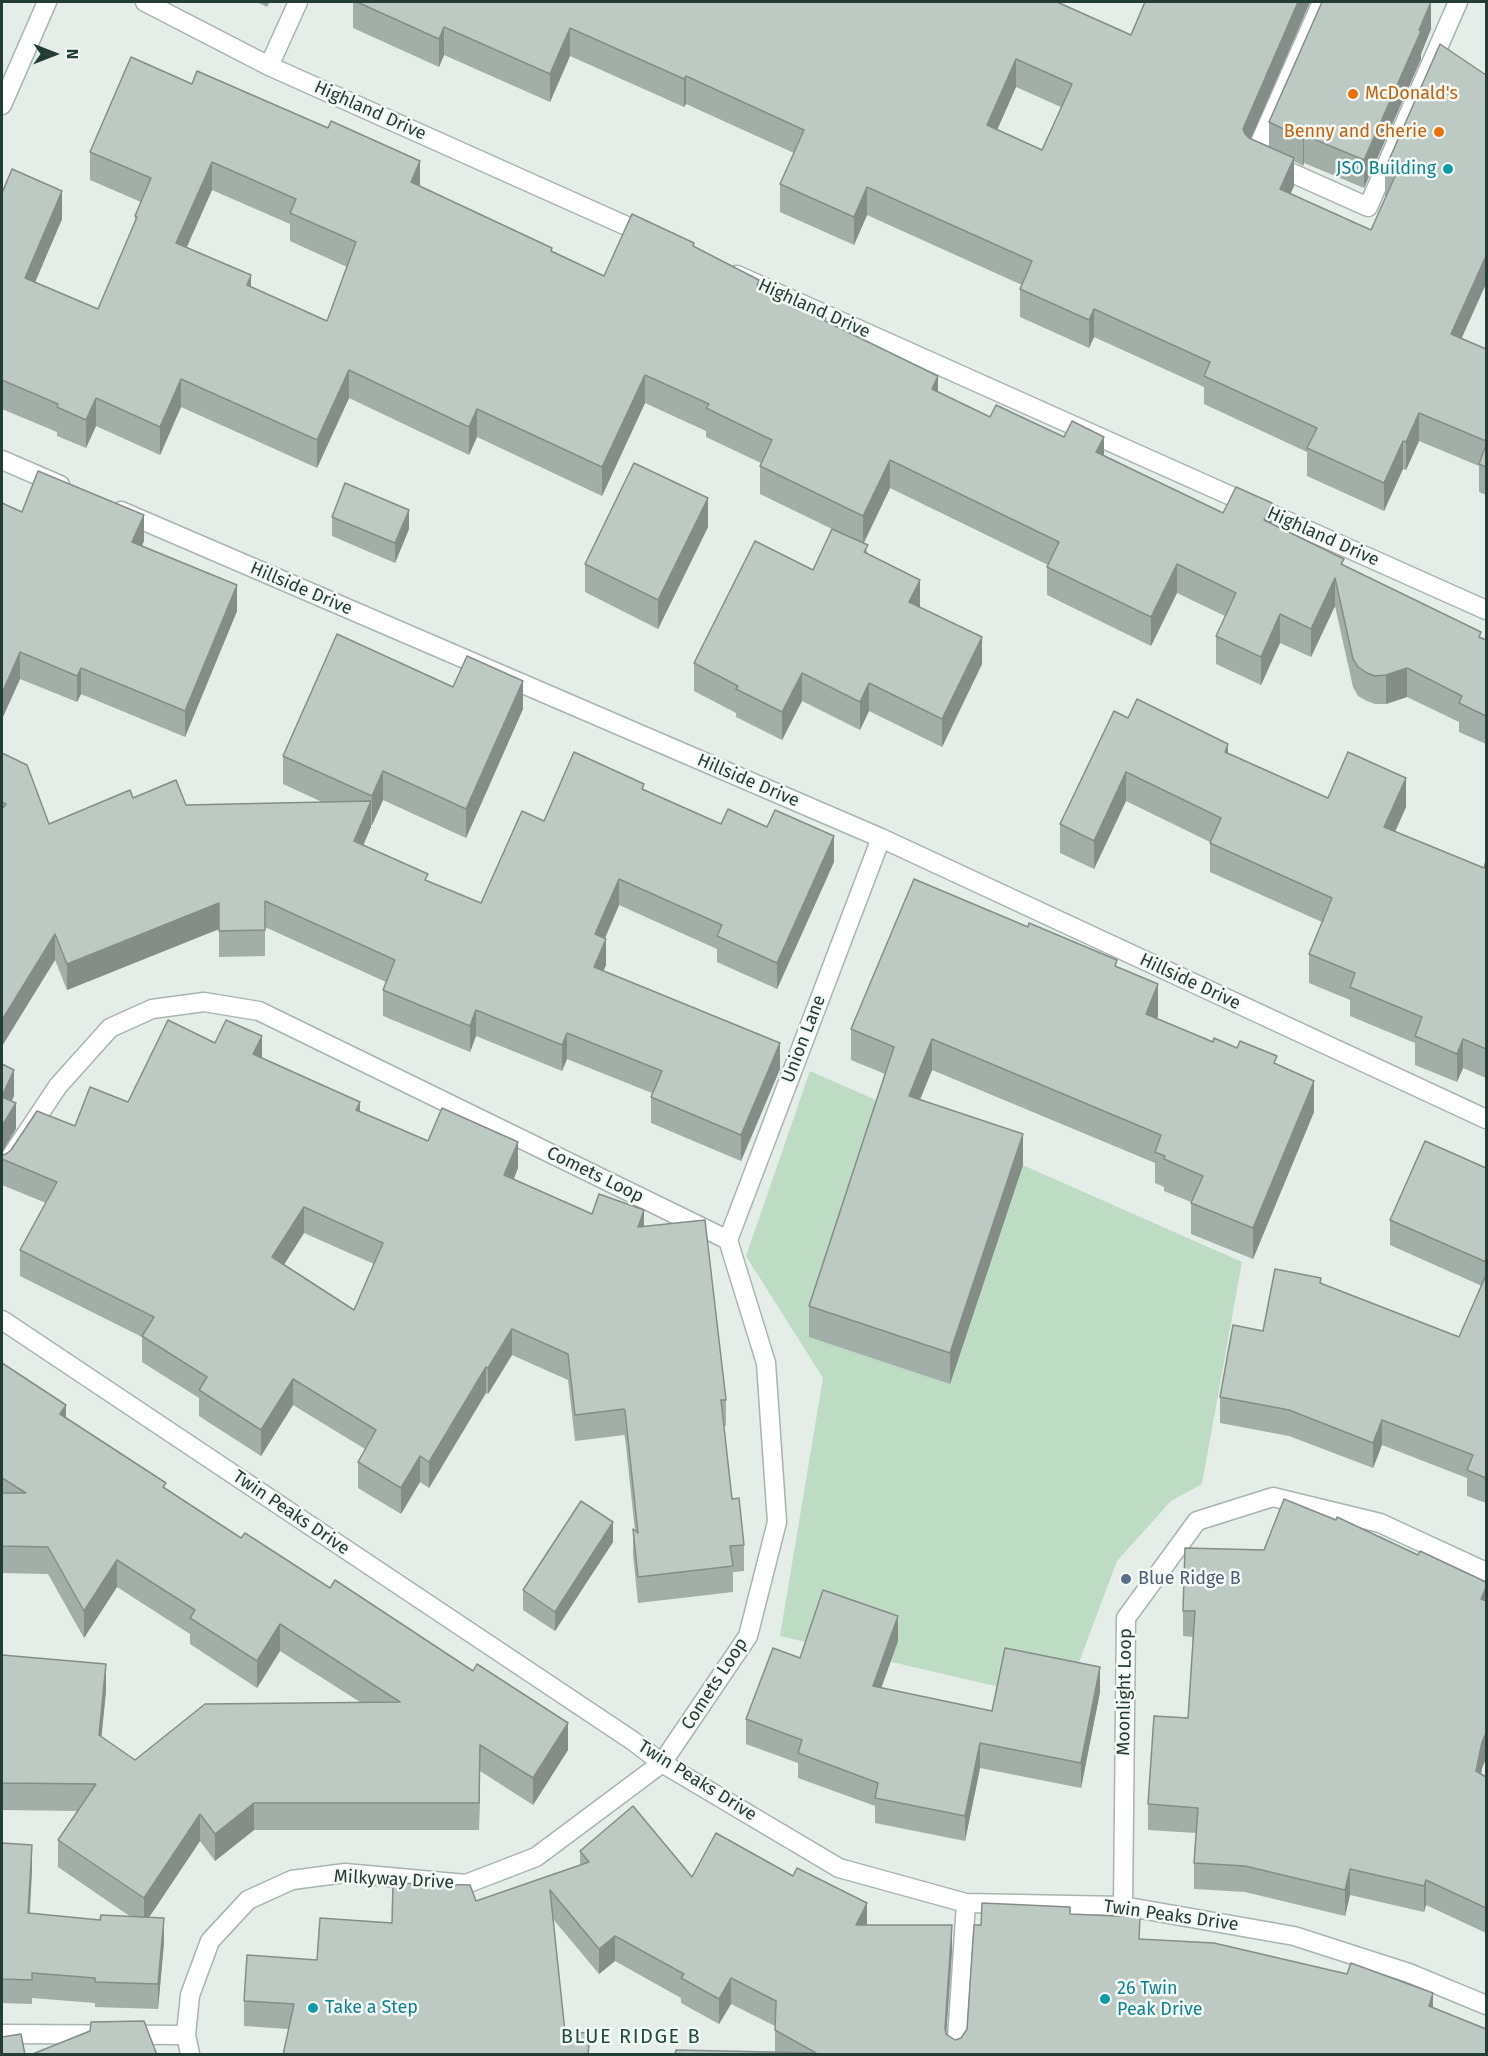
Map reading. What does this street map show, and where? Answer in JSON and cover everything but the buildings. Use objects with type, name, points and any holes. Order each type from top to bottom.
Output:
[{"type":"street","points":[[2,105],[47,2]]},
{"type":"street","name":"Highland Drive","points":[[145,2],[269,66],[661,241]]},
{"type":"street","points":[[269,66],[298,2]]},
{"type":"street","points":[[1322,2],[1254,156],[1368,207],[1458,2]]},
{"type":"street","name":"Highland Drive","points":[[726,270],[1486,610]]},
{"type":"street","points":[[2,460],[78,493]]},
{"type":"street","name":"Hillside Drive","points":[[100,502],[881,838],[1486,1119]]},
{"type":"street","name":"Union Lane","points":[[728,1240],[881,838]]},
{"type":"street","name":"Comets Loop","points":[[2,1170],[57,1086],[110,1028],[152,1009],[204,1002],[259,1011],[728,1240],[766,1362],[777,1522],[748,1636],[662,1763]]},
{"type":"street","name":"Twin Peaks Drive","points":[[2,1320],[662,1763],[839,1868],[966,1903],[1123,1906],[1294,1936],[1409,1973],[1486,2006]]},
{"type":"street","name":"Moonlight Loop","points":[[1123,1906],[1126,1618],[1197,1521],[1273,1497],[1380,1523],[1486,1572]]},
{"type":"street","name":"Milkyway Drive","points":[[190,2055],[186,2035],[190,1995],[210,1941],[248,1900],[292,1880],[345,1873],[466,1884],[536,1857],[662,1763]]},
{"type":"street","points":[[956,2055],[966,1903]]},
{"type":"street","points":[[2,2034],[186,2035]]},
{"type":"green space","points":[[810,1071],[1242,1262],[1202,1484],[1171,1501],[1117,1561],[1064,1702],[780,1636],[823,1378],[746,1256]]},
{"type":"place","name":"McDonald's","points":[[1353,94]]},
{"type":"place","name":"Benny and Cherie","points":[[1439,132]]},
{"type":"place","name":"JSO Building","points":[[1448,169]]},
{"type":"place","name":"Blue Ridge B","points":[[1126,1579]]},
{"type":"place","name":"26 Twin Peak Drive","points":[[1105,1999]]},
{"type":"place","name":"Take a Step","points":[[313,2008]]},
{"type":"district","name":"BLUE RIDGE B","points":[[631,2037]]}]
